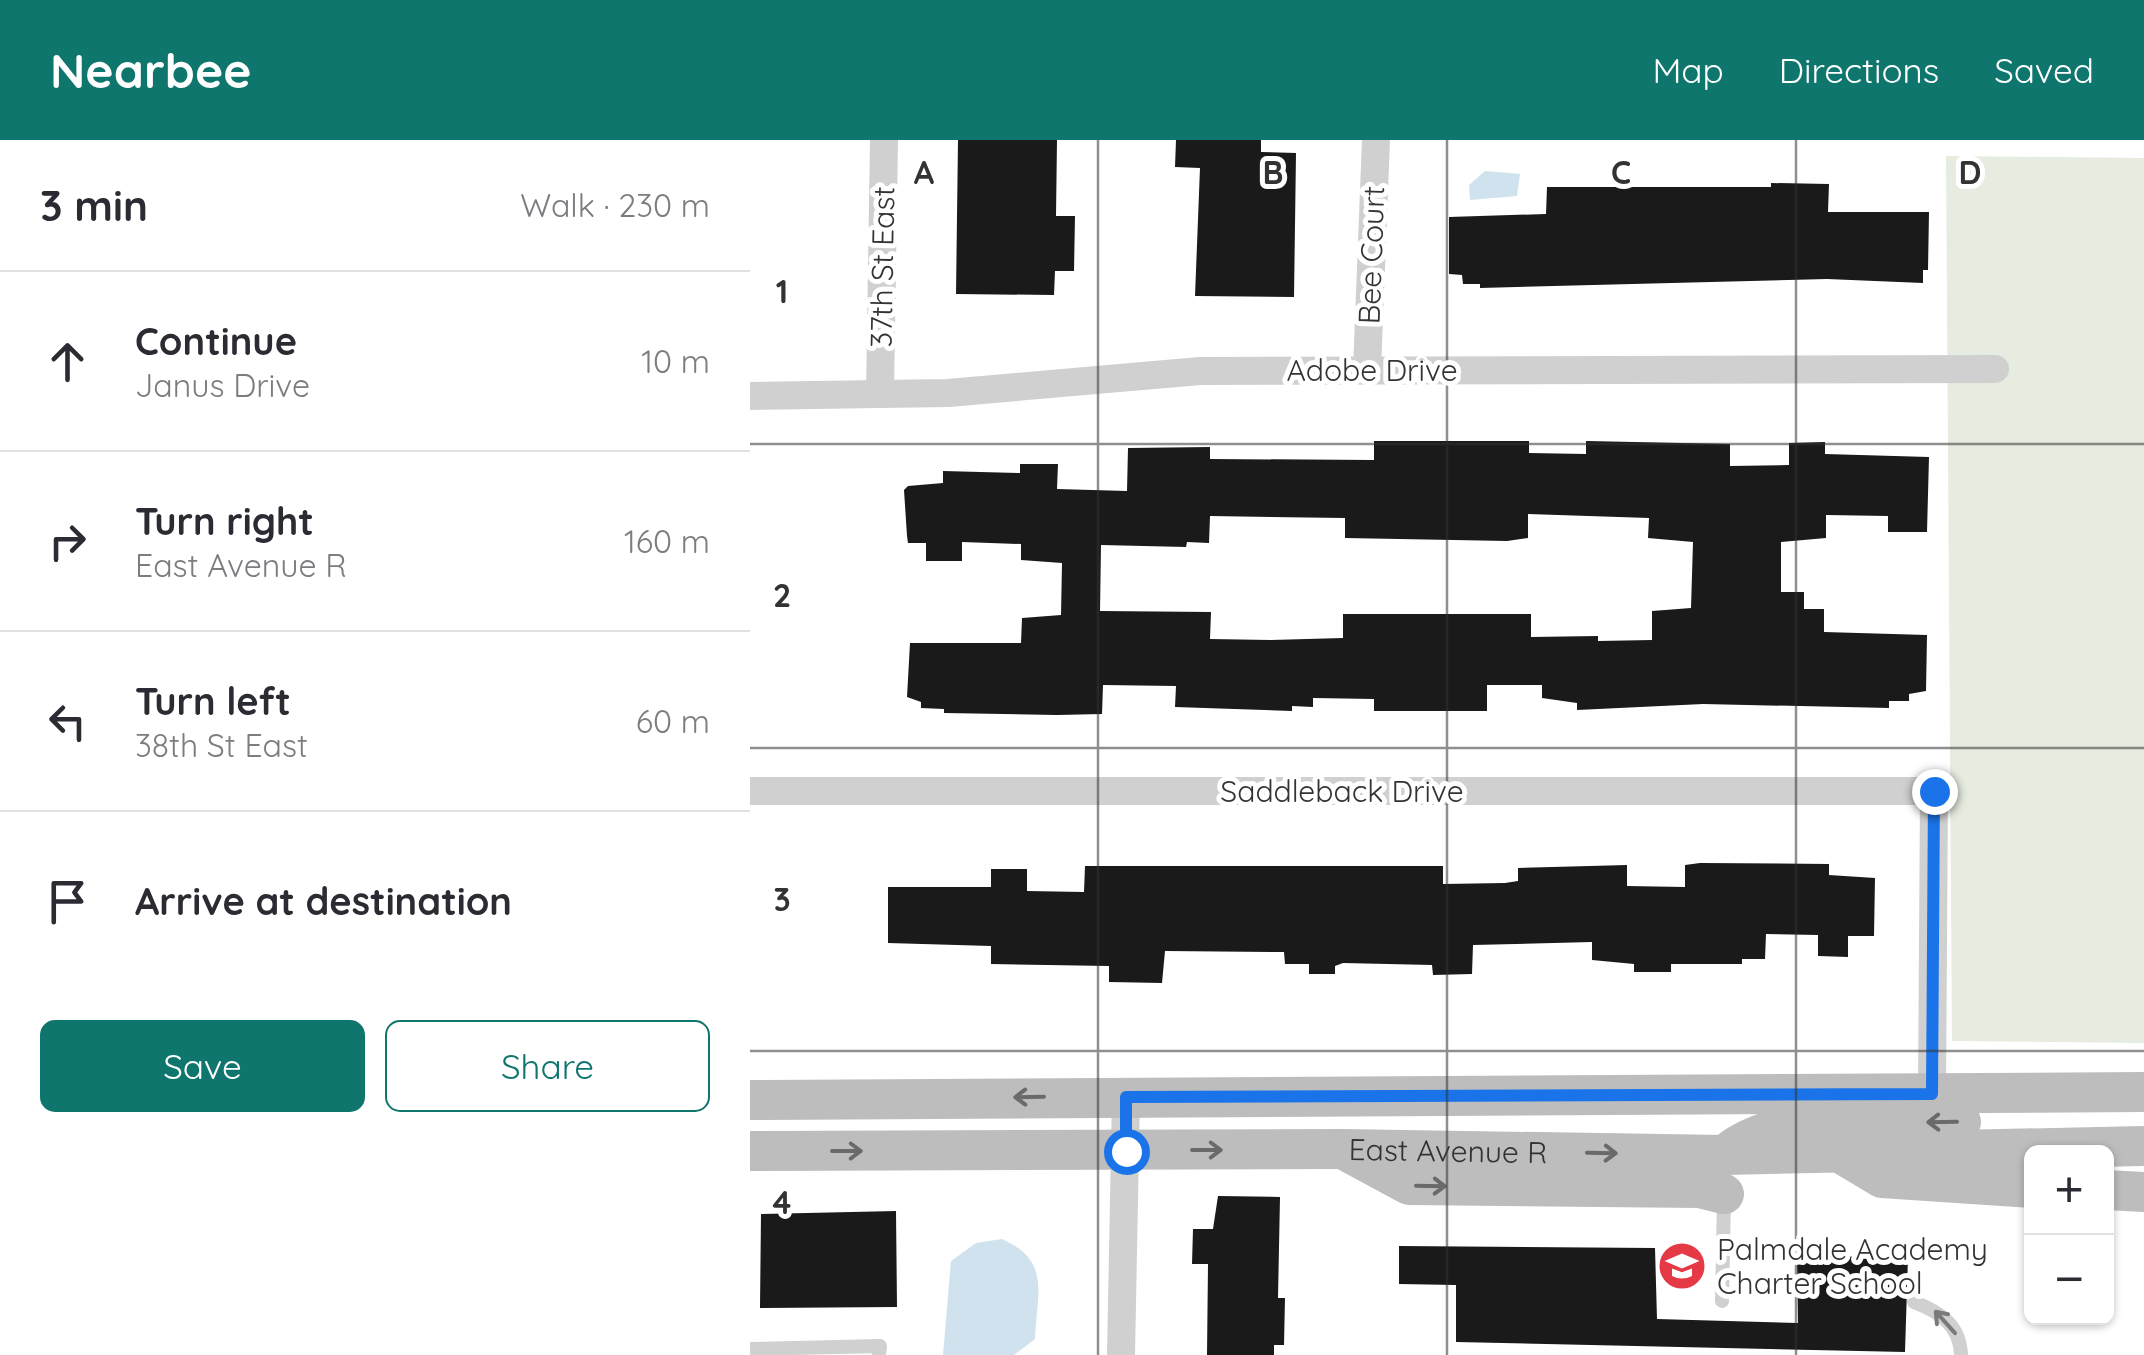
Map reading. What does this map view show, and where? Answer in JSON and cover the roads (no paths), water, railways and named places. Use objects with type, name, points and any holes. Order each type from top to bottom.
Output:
[{"type":"main road","name":"East Avenue R","points":[[750,1100],[2144,1092]]},
{"type":"main road","points":[[1724,1175],[1752,1134],[1784,1124],[2144,1119]]},
{"type":"main road","name":"East Avenue R","points":[[750,1151],[1343,1149],[1724,1175],[1838,1152],[2144,1146]]},
{"type":"main road","points":[[1838,1152],[1882,1178],[2024,1187]]},
{"type":"main road","points":[[2114,1190],[2144,1192]]},
{"type":"street","name":"37th St East","points":[[880,394],[884,140]]},
{"type":"street","name":"Bee Court","points":[[1367,370],[1376,140]]},
{"type":"street","name":"Adobe Drive","points":[[750,396],[948,393],[1200,371],[1996,370]]},
{"type":"street","name":"Saddleback Drive","points":[[750,791],[1934,791],[1932,1094]]},
{"type":"street","points":[[1121,1355],[1126,1097]]},
{"type":"lane","points":[[1722,1301],[1724,1175]]},
{"type":"lane","points":[[1914,1302],[1936,1310],[1952,1325],[1961,1355]]},
{"type":"lane","points":[[750,1349],[880,1350]]},
{"type":"water","points":[[1485,171],[1520,174],[1517,196],[1470,200],[1469,185]]},
{"type":"water","points":[[1002,1239],[1018,1248],[1035,1268],[1035,1339],[1014,1355],[943,1355],[951,1261],[976,1243]]},
{"type":"place","name":"Palmdale Academy Charter School","points":[[1682,1266]]}]
